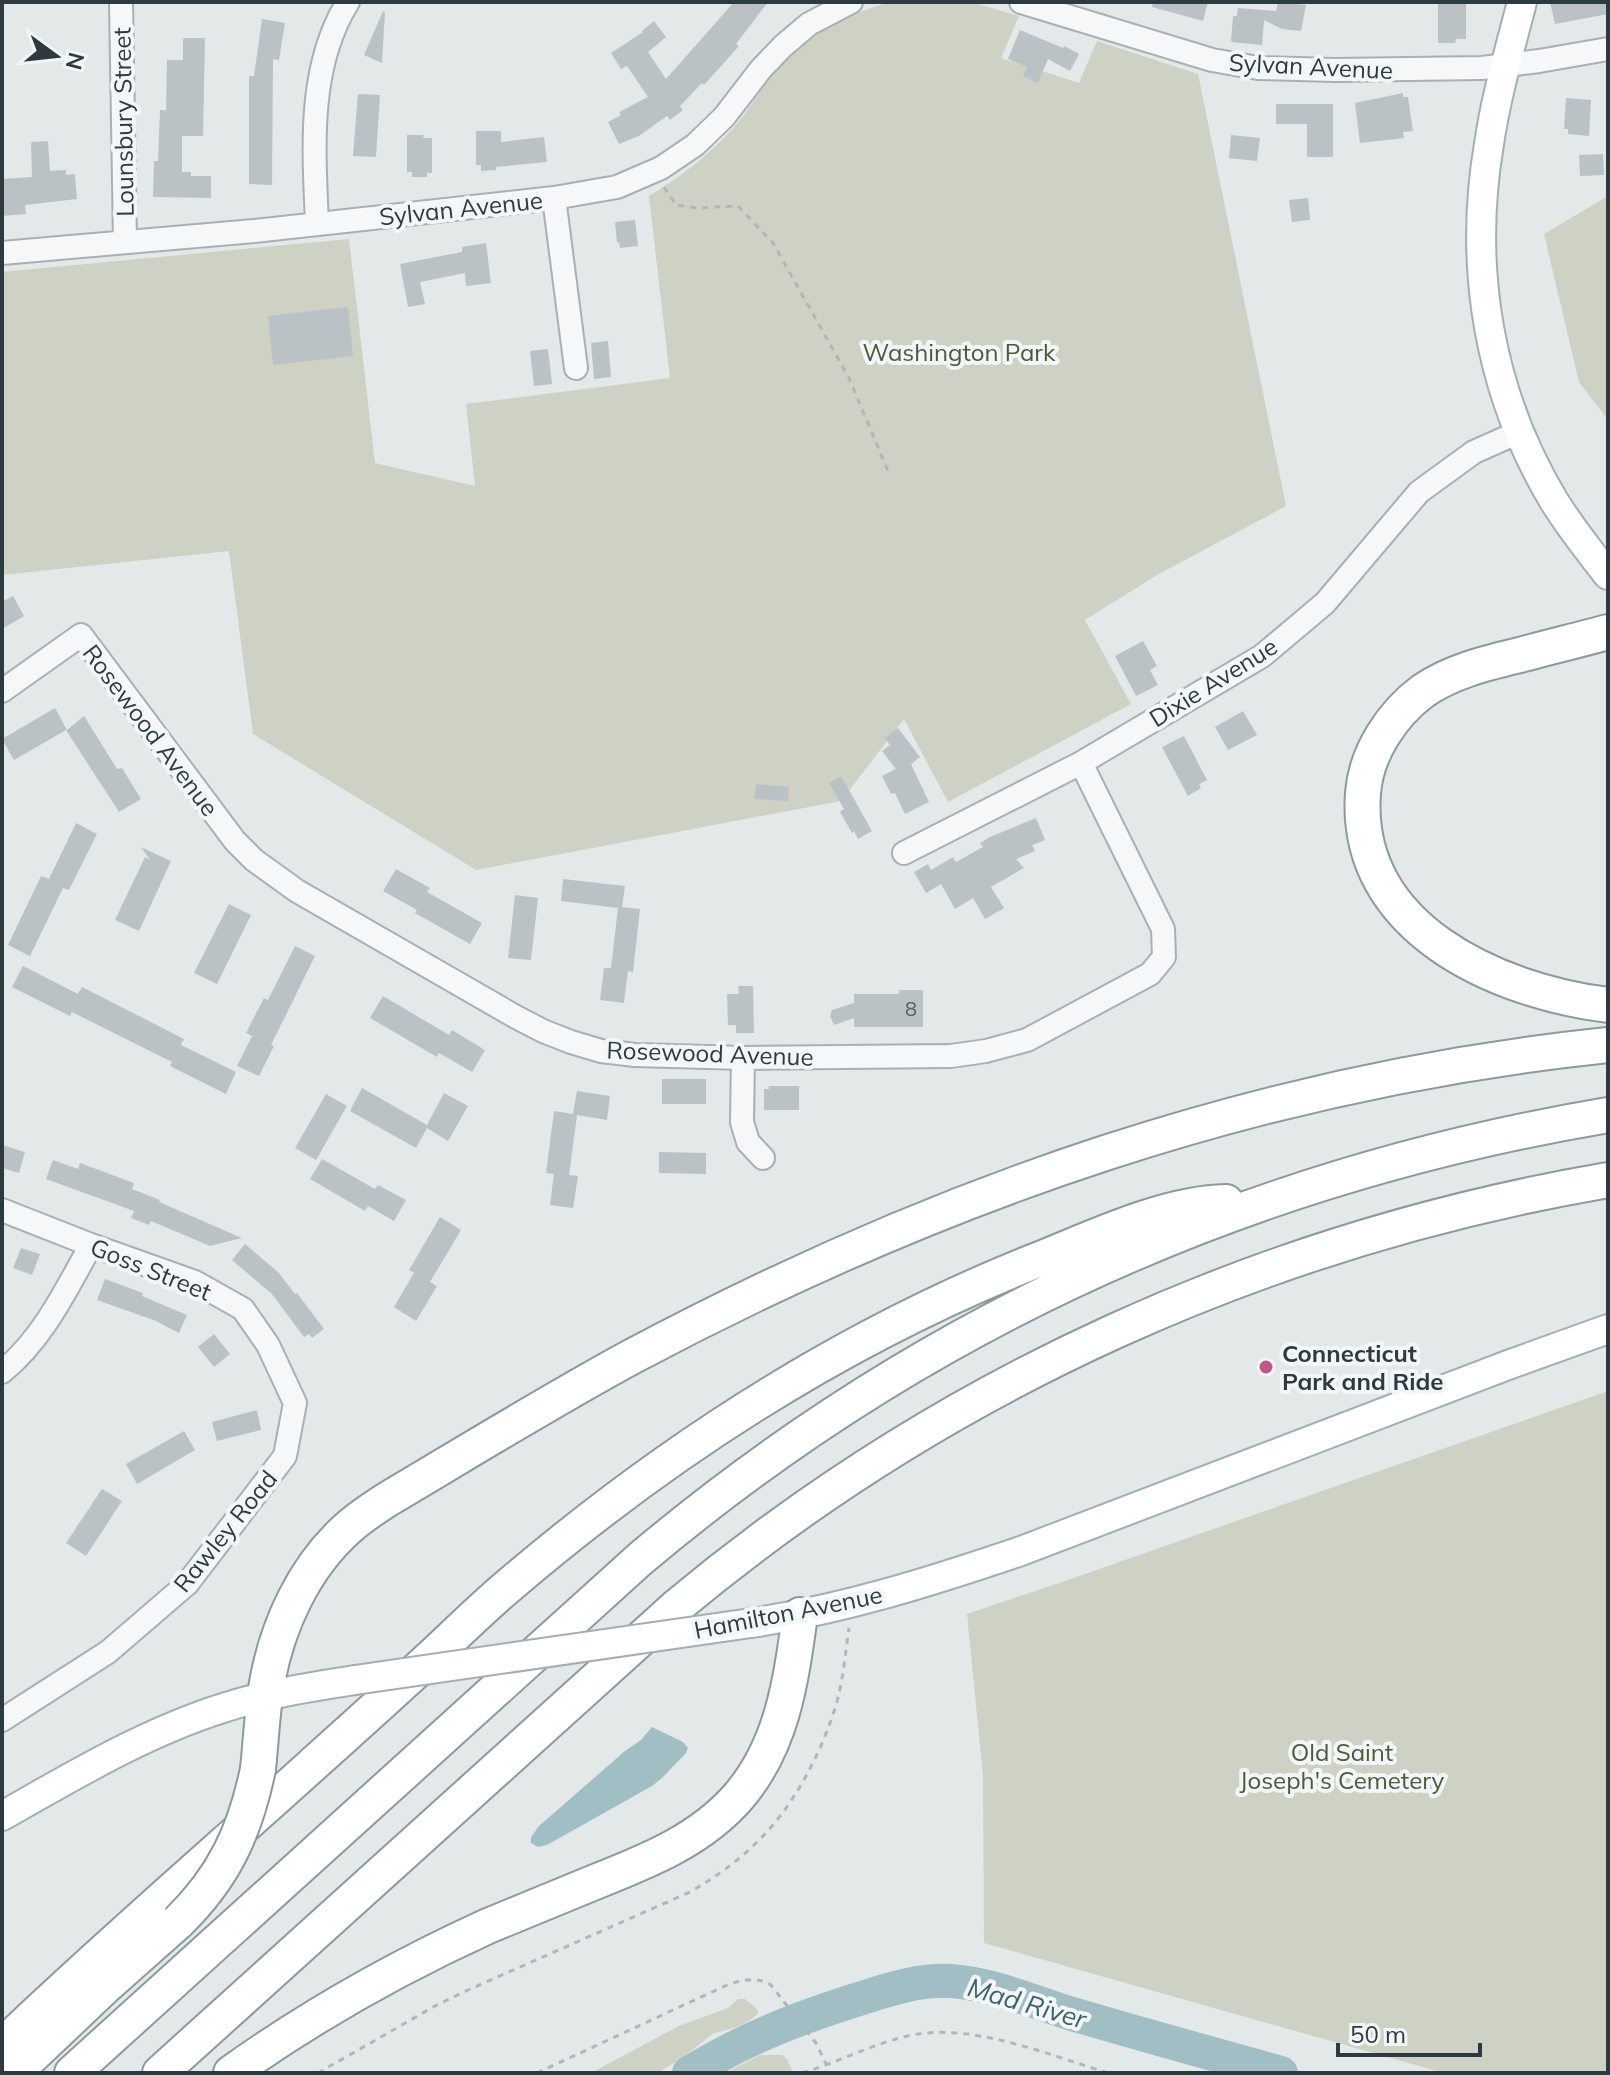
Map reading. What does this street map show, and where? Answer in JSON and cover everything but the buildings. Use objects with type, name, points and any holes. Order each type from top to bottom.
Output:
[{"type":"highway","points":[[1608,632],[1473,667],[1425,689],[1399,713],[1379,743],[1365,779],[1363,809],[1366,837],[1378,874],[1403,911],[1431,938],[1468,963],[1509,982],[1550,994],[1608,1005]]},
{"type":"highway","points":[[14,2073],[178,1922],[202,1897],[229,1858],[248,1813],[258,1769],[265,1697],[275,1650],[296,1596],[326,1551],[355,1522],[388,1499],[599,1375],[761,1293],[959,1205],[1061,1167],[1170,1132],[1362,1083],[1475,1063],[1608,1045]]},
{"type":"highway","points":[[72,2073],[611,1584],[758,1466],[872,1389],[1018,1306],[1127,1256],[1258,1205],[1416,1155],[1508,1133],[1608,1115]]},
{"type":"highway","points":[[160,2073],[676,1607],[723,1568],[908,1440],[1062,1356],[1225,1284],[1413,1223],[1608,1180]]},
{"type":"highway","points":[[2,2046],[504,1590],[589,1521],[696,1443],[850,1348],[965,1290],[1084,1241],[1177,1209],[1205,1203],[1258,1205]]},
{"type":"highway","points":[[231,2073],[326,2011],[412,1963],[490,1926],[656,1857],[712,1822],[750,1781],[775,1735],[789,1687],[800,1615]]},
{"type":"main road","points":[[1522,2],[1492,123],[1482,193],[1480,261],[1485,311],[1492,350],[1519,432],[1555,503],[1608,575]]},
{"type":"main road","name":"Hamilton Avenue","points":[[2,1816],[145,1739],[198,1717],[265,1697],[355,1680],[800,1615],[901,1589],[1036,1546],[1608,1329]]},
{"type":"street","name":"Lounsbury Street","points":[[121,2],[125,242]]},
{"type":"street","points":[[317,224],[317,95],[326,51],[348,2]]},
{"type":"street","name":"Sylvan Avenue","points":[[2,253],[217,235],[606,190],[653,172],[686,152],[709,133],[773,55],[824,9],[851,2]]},
{"type":"street","name":"Sylvan Avenue","points":[[1021,2],[1085,11],[1224,63],[1258,68],[1461,69],[1506,66],[1608,49]]},
{"type":"street","points":[[554,198],[576,368]]},
{"type":"street","name":"Dixie Avenue","points":[[904,853],[1081,763],[1262,656],[1325,603],[1419,492],[1474,452],[1519,432]]},
{"type":"street","name":"Rosewood Avenue","points":[[2,691],[81,635],[235,841],[254,860],[297,891],[516,1017],[555,1036],[601,1051],[635,1055],[743,1058],[951,1056],[986,1051],[1027,1040],[1150,974],[1164,957],[1163,929],[1081,763]]},
{"type":"street","points":[[743,1058],[742,1122],[748,1142],[763,1158]]},
{"type":"street","name":"Goss Street","points":[[2,1210],[195,1282],[243,1309],[268,1345],[295,1403]]},
{"type":"street","points":[[2,1372],[17,1360],[51,1316],[91,1245]]},
{"type":"street","name":"Rawley Road","points":[[2,1720],[108,1652],[187,1584],[285,1456],[295,1403]]},
{"type":"path","points":[[653,172],[676,205],[696,208],[738,206],[773,243],[849,378],[890,476]]},
{"type":"path","points":[[537,2073],[740,1981],[764,1980],[785,2001],[812,2038],[826,2064]]},
{"type":"path","points":[[802,2073],[909,2036],[953,2032],[983,2036],[1108,2073]]},
{"type":"green space","name":"Washington Park","points":[[891,2],[971,2],[1019,16],[1001,58],[1079,83],[1097,41],[1198,74],[1286,506],[1157,575],[1085,620],[1131,704],[948,802],[904,719],[841,801],[476,870],[253,734],[229,551],[2,575],[2,272],[349,239],[375,463],[475,486],[466,404],[670,378],[649,196],[684,173],[716,146],[740,121],[780,66],[807,41],[855,14]]},
{"type":"green space","points":[[1608,196],[1608,420],[1579,382],[1544,234]]},
{"type":"green space","name":"Old Saint Joseph's Cemetery","points":[[1608,1391],[1608,2073],[1444,2073],[984,1943],[983,1775],[967,1614]]},
{"type":"green space","points":[[738,1999],[745,1999],[758,2013],[737,2027],[712,2034],[684,2057],[657,2073],[591,2073],[679,2026],[728,2008]]},
{"type":"green space","points":[[760,2055],[782,2055],[793,2073],[725,2073]]},
{"type":"water","points":[[652,1727],[683,1742],[688,1748],[662,1778],[547,1845],[538,1847],[531,1843],[531,1837],[539,1826],[641,1740]]},
{"type":"waterway","name":"Mad River","points":[[689,2073],[752,2039],[816,2013],[895,1988],[940,1981],[996,1989],[1095,2021],[1281,2073]]},
{"type":"place","name":"Connecticut Park and Ride","points":[[1266,1367]]}]
